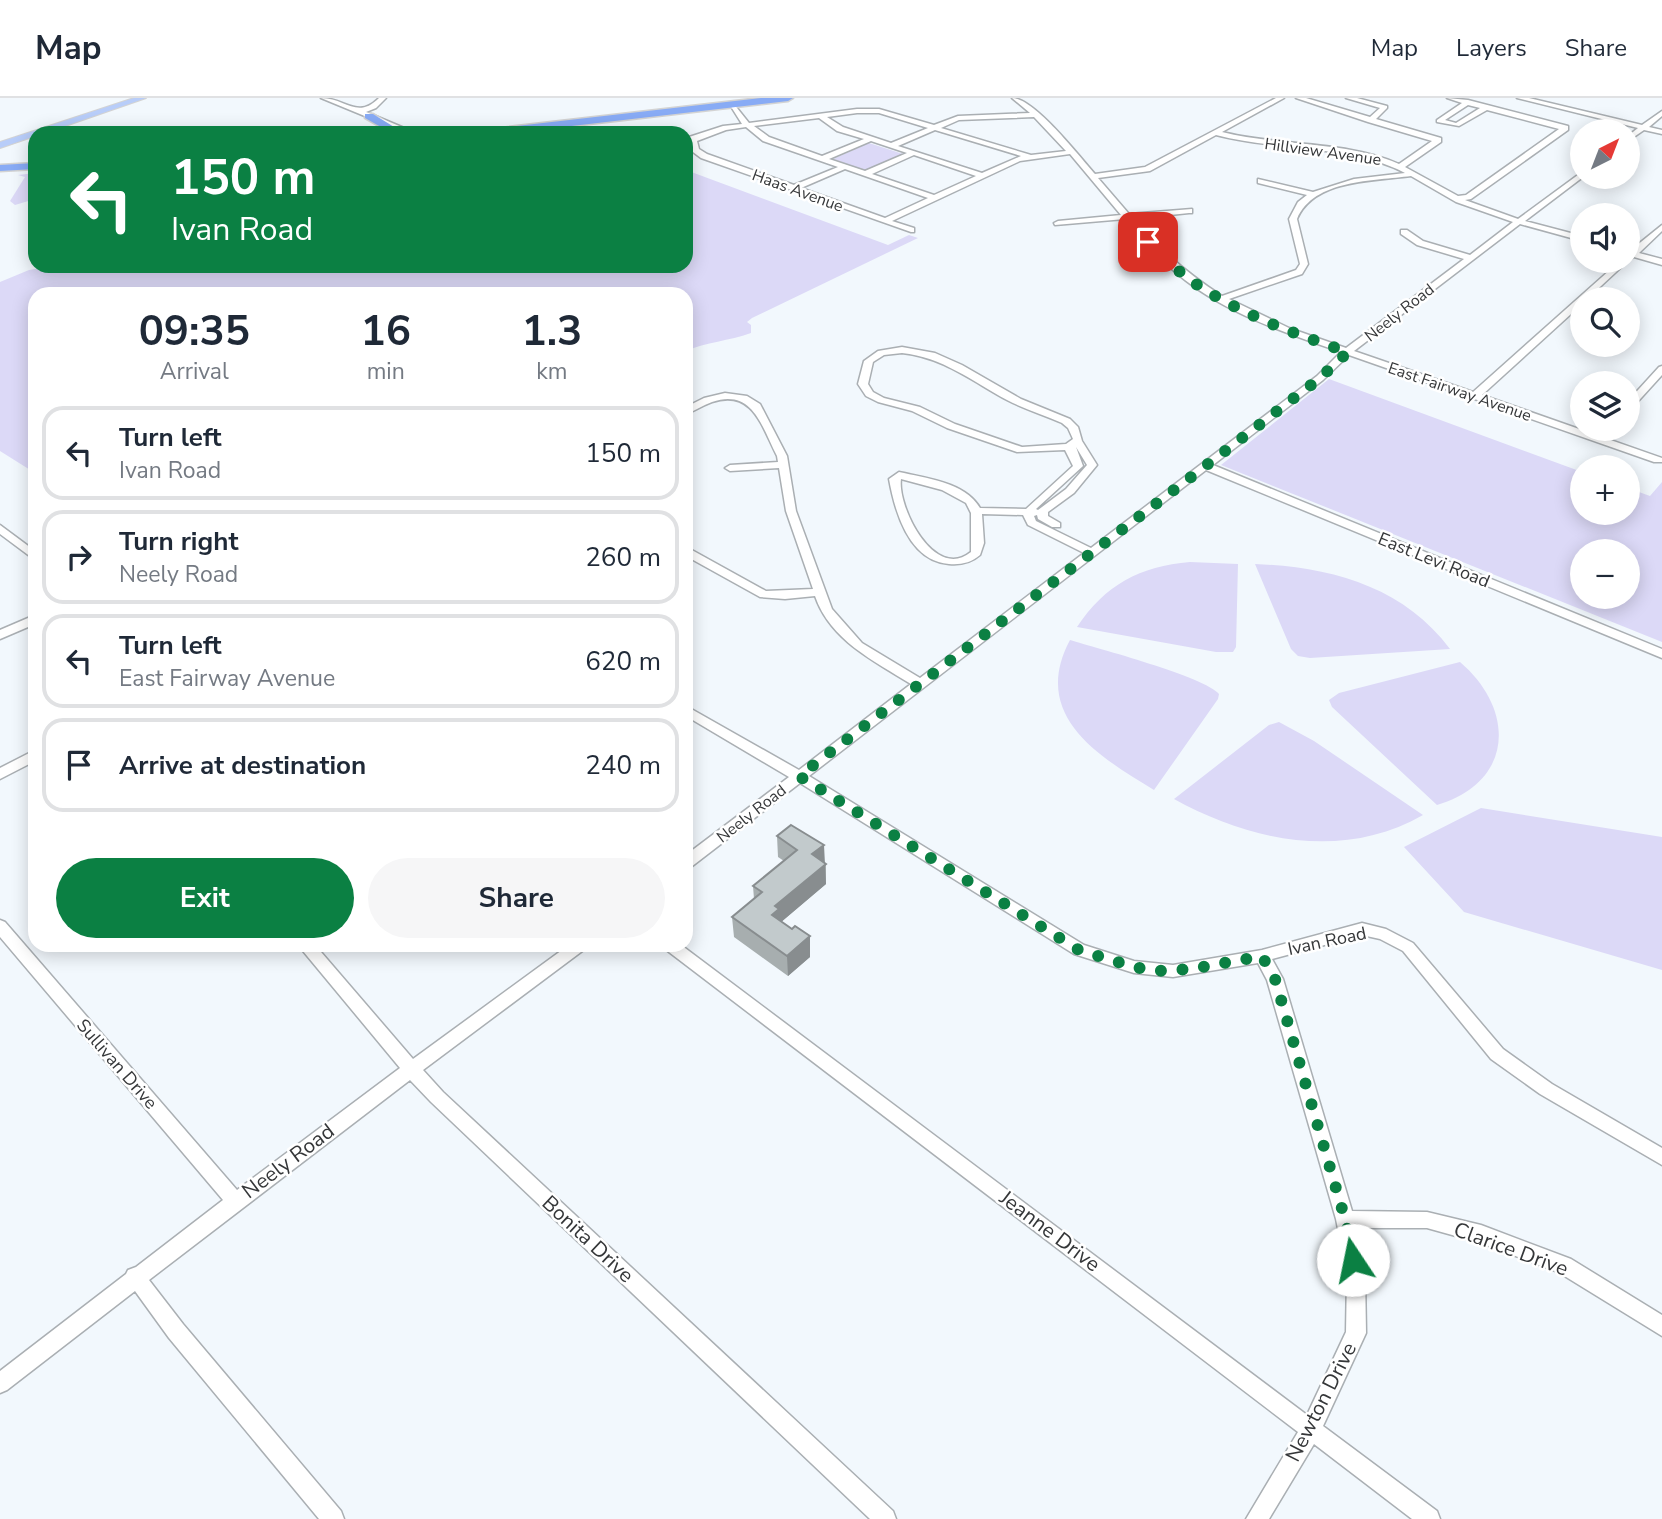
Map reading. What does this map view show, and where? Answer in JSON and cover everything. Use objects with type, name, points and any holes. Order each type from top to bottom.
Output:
[{"type":"highway","points":[[551,126],[734,107],[788,98]]},
{"type":"highway","points":[[364,114],[386,126]]},
{"type":"highway","points":[[0,169],[28,167]]},
{"type":"main road","points":[[57,126],[142,98]]},
{"type":"main road","points":[[0,145],[28,136]]},
{"type":"street","points":[[324,98],[394,126]]},
{"type":"street","points":[[1092,177],[1147,169],[1281,98]]},
{"type":"street","points":[[1299,98],[1438,140],[1401,167]]},
{"type":"street","points":[[1349,98],[1385,107],[1370,121]]},
{"type":"street","points":[[1450,98],[1565,128],[1468,197],[1457,199]]},
{"type":"street","points":[[1520,98],[1662,132]]},
{"type":"street","points":[[349,108],[379,100]]},
{"type":"street","points":[[364,114],[379,100]]},
{"type":"street","points":[[891,146],[954,119],[1003,110],[1019,101]]},
{"type":"street","name":"East Fairway Avenue","points":[[1019,101],[1072,152],[1125,216],[1173,265],[1221,299],[1286,330],[1570,430]]},
{"type":"street","points":[[1468,102],[1439,121],[1457,125],[1487,107]]},
{"type":"street","points":[[734,107],[741,120],[766,139],[935,198]]},
{"type":"street","points":[[977,116],[993,110],[1037,116]]},
{"type":"street","points":[[693,140],[715,130],[749,124],[879,111],[1028,156]]},
{"type":"street","points":[[1640,130],[1662,113]]},
{"type":"street","points":[[821,116],[837,128],[981,175]]},
{"type":"street","name":"Hillview Avenue","points":[[1217,133],[1244,140],[1372,156],[1401,167],[1457,199],[1489,213],[1570,236]]},
{"type":"street","points":[[822,159],[870,139]]},
{"type":"street","name":"Haas Avenue","points":[[693,146],[704,156],[911,230]]},
{"type":"street","points":[[886,221],[981,175],[1028,156],[1072,152]]},
{"type":"street","points":[[865,174],[913,153]]},
{"type":"street","points":[[794,188],[844,166]]},
{"type":"street","points":[[1221,299],[1298,272],[1304,264],[1293,219],[1301,204],[1314,194],[1356,181],[1413,174]]},
{"type":"street","points":[[1261,181],[1314,194]]},
{"type":"street","name":"Neely Road","points":[[693,858],[1320,378],[1348,352],[1570,183]]},
{"type":"street","points":[[1058,223],[1189,211]]},
{"type":"street","points":[[1640,246],[1662,227]]},
{"type":"street","points":[[1404,232],[1420,243],[1470,258]]},
{"type":"street","points":[[1640,258],[1662,262]]},
{"type":"street","points":[[1595,287],[1610,273]]},
{"type":"street","points":[[1474,397],[1570,310]]},
{"type":"street","points":[[1042,515],[1079,466],[1073,444],[1078,436],[1066,421],[1014,400],[970,372],[924,352],[885,352],[874,356],[867,363],[863,384],[869,394],[881,400],[916,409],[951,426],[1021,450],[1073,444]]},
{"type":"street","points":[[1640,393],[1662,369]]},
{"type":"street","points":[[693,407],[724,396],[744,398],[756,406],[777,444],[784,464],[790,511],[826,610],[847,636],[875,657],[921,684]]},
{"type":"street","name":"East Fairway Avenue","points":[[1604,441],[1658,460]]},
{"type":"street","points":[[730,468],[784,464]]},
{"type":"street","name":"East Levi Road","points":[[1205,466],[1662,654]]},
{"type":"street","points":[[899,475],[954,492],[969,499],[976,514],[978,548],[975,554],[966,559],[950,561],[934,558],[923,549],[911,526],[896,495],[894,477],[899,475]]},
{"type":"street","points":[[1028,515],[1058,494]]},
{"type":"street","points":[[976,514],[1042,515],[1054,528]]},
{"type":"street","points":[[1028,515],[1097,549]]},
{"type":"street","points":[[0,528],[28,551]]},
{"type":"street","points":[[693,555],[764,594],[818,592]]},
{"type":"street","points":[[0,635],[28,622]]},
{"type":"street","name":"Ivan Road","points":[[693,714],[799,776],[1079,950],[1134,967],[1157,971],[1192,969],[1262,956],[1362,929],[1378,930],[1408,947],[1497,1054],[1546,1089],[1662,1157]]},
{"type":"street","points":[[0,774],[28,759]]},
{"type":"street","name":"Sullivan Drive","points":[[0,926],[235,1201]]},
{"type":"street","name":"Bonita Drive","points":[[312,952],[410,1069],[509,1167],[885,1519]]},
{"type":"street","name":"Neely Road","points":[[0,1383],[135,1276],[571,952]]},
{"type":"street","name":"Jeanne Drive","points":[[679,952],[1429,1519]]},
{"type":"street","name":"Newton Drive","points":[[1256,1519],[1310,1430],[1356,1333],[1356,1282],[1345,1219],[1275,979],[1262,956]]},
{"type":"street","name":"Clarice Drive","points":[[1345,1219],[1427,1220],[1481,1234],[1564,1265],[1662,1326]]},
{"type":"street","points":[[135,1276],[176,1331],[333,1519]]},
{"type":"shaded area","points":[[869,143],[903,154],[865,170],[833,159]]},
{"type":"shaded area","points":[[693,173],[888,245],[909,235],[918,238],[752,318],[747,322],[751,325],[751,333],[693,349],[693,287],[28,287],[28,469],[0,451],[0,282],[28,270],[28,273],[693,273]]},
{"type":"shaded area","points":[[28,174],[28,201],[15,205],[10,201],[25,177],[18,175]]},
{"type":"shaded area","points":[[1329,379],[1570,468],[1570,525],[1640,525],[1640,492],[1650,496],[1662,482],[1662,642],[1580,609],[1640,609],[1640,539],[1570,539],[1570,605],[1221,465]]},
{"type":"shaded area","points":[[1190,562],[1238,564],[1236,647],[1233,652],[1216,652],[1077,627],[1099,600],[1125,580],[1155,568]]},
{"type":"shaded area","points":[[1255,564],[1310,570],[1363,584],[1410,610],[1431,627],[1450,649],[1310,658],[1298,656],[1291,649]]},
{"type":"shaded area","points":[[1070,640],[1173,672],[1210,687],[1219,694],[1154,790],[1092,747],[1076,730],[1064,711],[1058,690],[1060,667]]},
{"type":"shaded area","points":[[1460,662],[1478,681],[1491,701],[1498,722],[1498,743],[1493,762],[1481,780],[1462,794],[1437,805],[1332,707],[1329,700],[1339,693]]},
{"type":"shaded area","points":[[1279,722],[1314,741],[1423,815],[1392,829],[1361,838],[1297,840],[1234,826],[1174,799],[1269,725]]},
{"type":"shaded area","points":[[1481,808],[1662,837],[1662,970],[1464,912],[1404,847]]},
{"type":"building","points":[[791,825],[824,845],[812,854],[826,864],[775,906],[779,909],[772,915],[792,929],[795,926],[810,936],[787,956],[732,917],[762,892],[753,886],[797,850],[777,836]]},
{"type":"route","points":[[1148,242],[1189,279],[1221,299],[1261,320],[1348,352],[1320,378],[799,776],[1079,950],[1134,967],[1157,971],[1192,969],[1262,956],[1275,979],[1345,1219],[1353,1260]]}]
